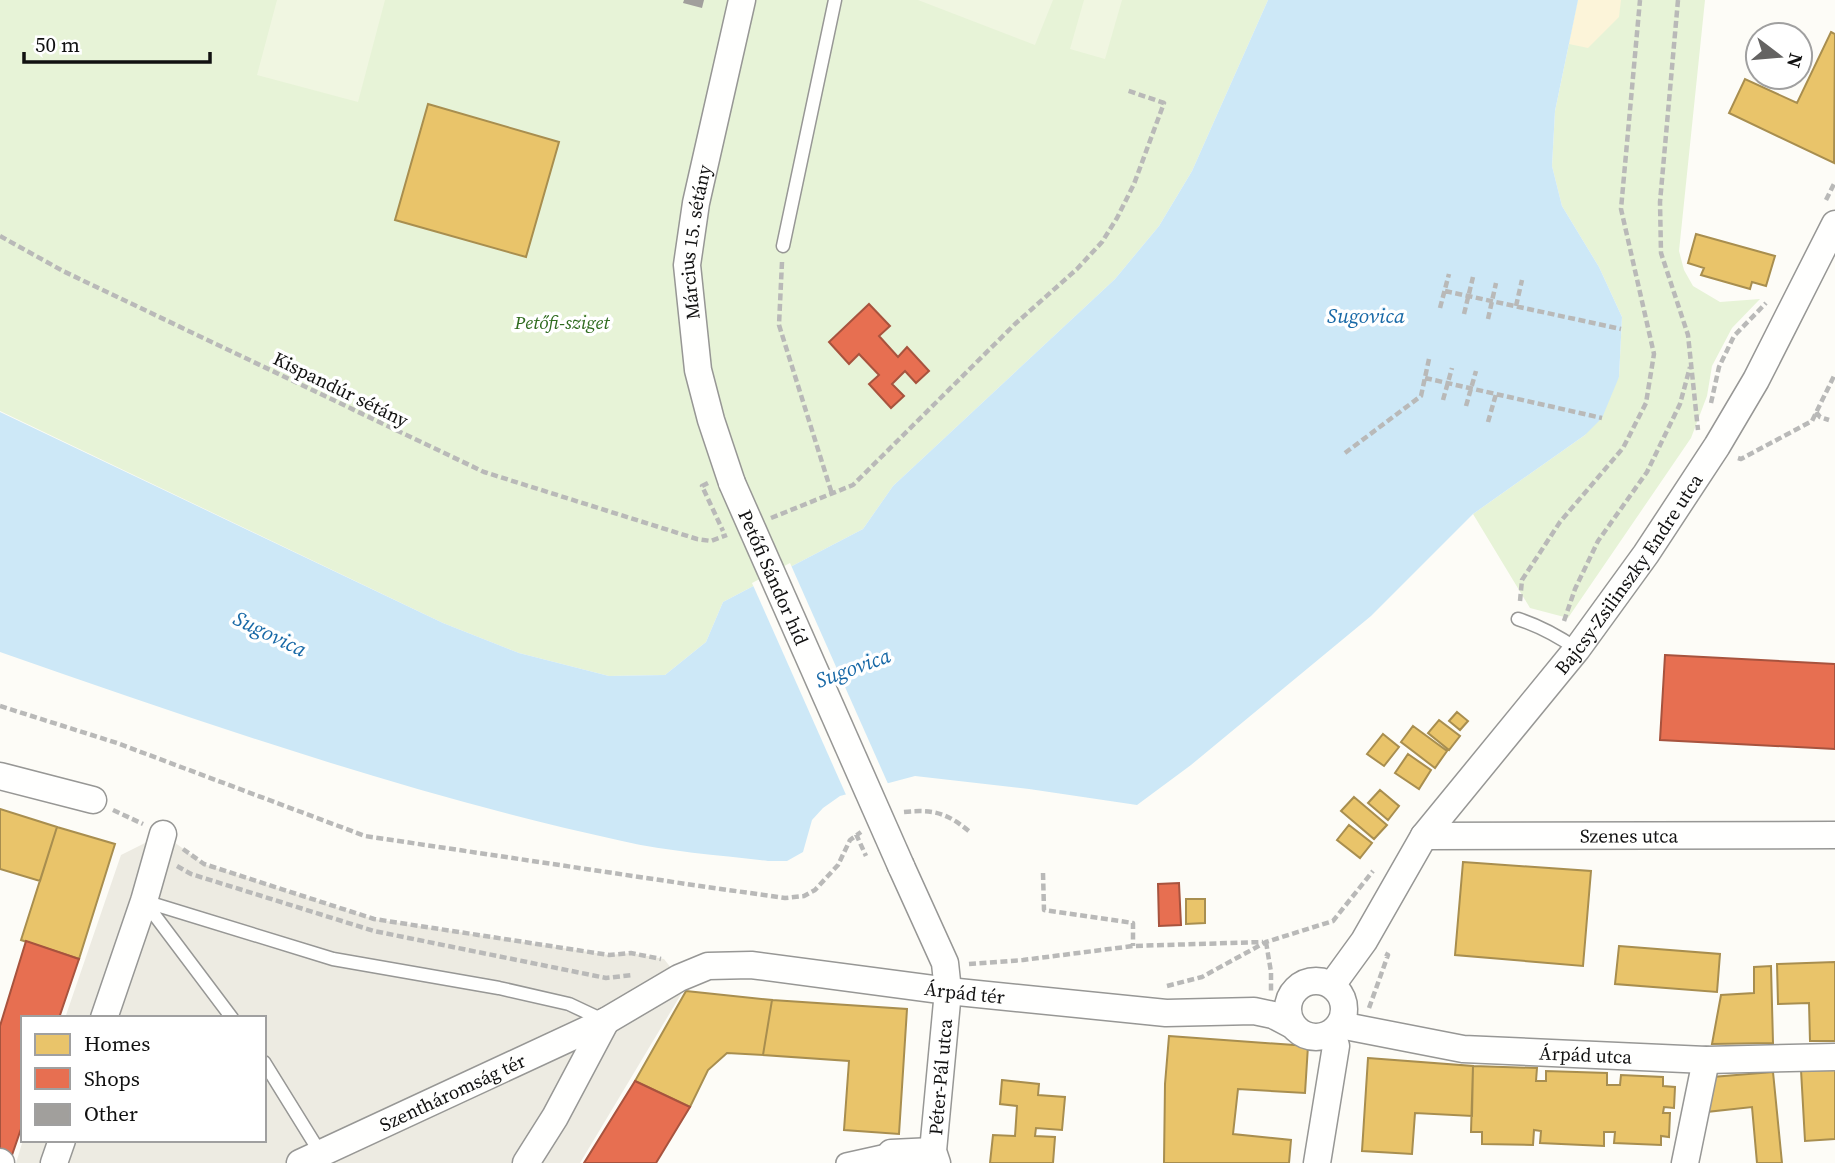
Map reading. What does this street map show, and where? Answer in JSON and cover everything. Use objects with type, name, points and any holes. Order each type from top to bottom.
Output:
[{"type":"street","name":"Március 15. sétány","points":[[732,483],[698,370],[687,265],[696,203],[742,0]]},
{"type":"street","name":"Bajcsy-Zsilinszky Endre utca","points":[[1310,988],[1364,941],[1424,836],[1567,643],[1646,554],[1717,446],[1756,380],[1835,224]]},
{"type":"street","name":"Petőfi Sándor híd","points":[[732,483],[945,963],[948,991]]},
{"type":"street","points":[[0,776],[93,800]]},
{"type":"street","points":[[105,1016],[144,901],[163,834]]},
{"type":"street","name":"Szenes utca","points":[[1424,836],[1835,835]]},
{"type":"street","name":"Árpád tér","points":[[671,969],[751,965],[948,991],[1166,1013],[1254,1011],[1273,1015],[1310,1037],[1322,1037],[1336,1029]]},
{"type":"street","name":"Szentháromság tér","points":[[315,1160],[606,1021],[671,969]]},
{"type":"street","points":[[1292,1025],[1288,1007],[1310,988],[1340,992],[1345,1003],[1345,1014],[1336,1029],[1336,1046],[1317,1163]]},
{"type":"street","name":"Árpád tér","points":[[1254,1011],[1310,988]]},
{"type":"street","name":"Péter-Pál utca","points":[[935,1157],[948,991]]},
{"type":"street","points":[[526,1163],[555,1118],[606,1021]]},
{"type":"street","name":"Árpád utca","points":[[1336,1029],[1463,1049],[1706,1060],[1835,1057]]},
{"type":"street","points":[[1685,1163],[1706,1060]]},
{"type":"street","points":[[54,1163],[61,1142]]},
{"type":"street","points":[[846,1163],[891,1153],[935,1157]]},
{"type":"lane","points":[[783,246],[835,0]]},
{"type":"lane","points":[[1518,619],[1535,624],[1567,643]]},
{"type":"lane","points":[[144,901],[230,1016]]},
{"type":"lane","points":[[144,901],[333,959],[499,988],[569,1004],[606,1021]]},
{"type":"lane","points":[[266,1066],[315,1160]]},
{"type":"path","points":[[1518,619],[1522,580],[1560,522],[1623,448],[1646,403],[1654,354],[1621,209],[1640,0]]},
{"type":"path","points":[[1678,0],[1660,202],[1661,253],[1688,335],[1698,438],[1741,459],[1812,421],[1835,374]]},
{"type":"path","points":[[764,521],[852,485],[868,472],[981,357],[1077,270],[1102,242],[1134,184],[1164,103],[1126,90]]},
{"type":"path","name":"Kispandúr sétány","points":[[0,236],[63,271],[484,472],[710,541],[738,530]]},
{"type":"path","points":[[783,246],[779,325],[832,494]]},
{"type":"path","points":[[1440,308],[1449,274]]},
{"type":"path","points":[[1464,314],[1473,277]]},
{"type":"path","points":[[1516,306],[1522,280]]},
{"type":"path","points":[[1488,318],[1496,282]]},
{"type":"path","points":[[1444,291],[1621,329]]},
{"type":"path","points":[[1345,453],[1421,396],[1429,359]]},
{"type":"path","points":[[1567,643],[1575,589],[1598,541],[1647,472],[1680,404],[1691,363]]},
{"type":"path","points":[[1443,400],[1452,368]]},
{"type":"path","points":[[1466,406],[1476,371]]},
{"type":"path","points":[[1425,378],[1602,418]]},
{"type":"path","points":[[1488,422],[1496,394]]},
{"type":"path","points":[[1816,412],[1820,417],[1829,420]]},
{"type":"path","points":[[702,486],[725,535]]},
{"type":"path","points":[[0,706],[117,743],[365,836],[712,888],[785,898],[804,896],[816,890],[838,865],[850,840],[868,829]]},
{"type":"path","points":[[93,800],[163,834],[204,864],[374,919],[609,955],[631,953],[671,969]]},
{"type":"path","points":[[893,817],[905,811],[928,810],[952,817],[970,832]]},
{"type":"path","points":[[163,834],[174,864],[191,874],[374,931],[606,978],[638,974]]},
{"type":"path","points":[[1043,873],[1044,910],[1133,923],[1133,946]]},
{"type":"path","points":[[1163,987],[1202,977],[1266,942],[1333,921]]},
{"type":"path","points":[[987,973],[977,965],[1133,946],[1266,942]]},
{"type":"path","points":[[655,964],[671,969]]},
{"type":"green space","name":"Petőfi-sziget","points":[[0,0],[1268,0],[1192,171],[1159,226],[1115,279],[893,486],[863,529],[723,602],[706,642],[665,675],[609,676],[519,653],[443,623],[0,411]]},
{"type":"green space","points":[[277,0],[385,0],[358,102],[257,75]]},
{"type":"green space","points":[[918,0],[1053,0],[1035,45]]},
{"type":"green space","points":[[1084,0],[1122,0],[1105,59],[1070,49]]},
{"type":"green space","points":[[1578,0],[1705,0],[1679,251],[1684,270],[1693,286],[1720,302],[1760,299],[1732,328],[1712,366],[1707,396],[1691,438],[1568,618],[1530,608],[1473,514],[1585,435],[1619,377],[1622,317],[1599,267],[1562,206],[1552,166],[1555,111]]},
{"type":"sand","points":[[1578,0],[1621,0],[1619,17],[1588,48],[1569,44]]},
{"type":"shaded area","points":[[163,834],[204,864],[374,919],[609,955],[631,953],[664,959],[679,978],[683,991],[580,1163],[16,1163],[22,1142],[266,1142],[266,1016],[66,1016],[121,855]]},
{"type":"water","name":"Sugovica","points":[[1268,0],[1578,0],[1555,111],[1552,166],[1562,206],[1599,267],[1622,317],[1619,377],[1602,418],[1585,435],[1473,514],[1371,616],[1191,765],[1137,805],[915,776],[840,796],[812,820],[803,852],[787,861],[676,851],[543,823],[386,780],[231,731],[0,652],[0,412],[443,623],[519,653],[609,676],[665,675],[706,642],[723,602],[863,529],[893,486],[1115,279],[1159,226],[1192,171]]},
{"type":"pier","points":[[790,563],[889,786],[847,797],[752,583]]},
{"type":"building: Homes","points":[[1831,32],[1835,34],[1834,163],[1729,113],[1744,81],[1744,91],[1771,91],[1797,103],[1803,91],[1814,91],[1814,68]]},
{"type":"building: Homes","points":[[428,104],[559,142],[526,257],[395,220]]},
{"type":"building: Homes","points":[[1696,234],[1775,256],[1766,286],[1752,282],[1750,289],[1701,275],[1704,268],[1688,263]]},
{"type":"building: Homes","points":[[1457,712],[1468,721],[1460,730],[1449,721]]},
{"type":"building: Homes","points":[[1439,720],[1460,736],[1449,750],[1428,733]]},
{"type":"building: Homes","points":[[1413,726],[1447,751],[1435,768],[1401,742]]},
{"type":"building: Homes","points":[[1383,734],[1399,747],[1384,766],[1367,754]]},
{"type":"building: Homes","points":[[1408,754],[1431,770],[1419,789],[1395,773]]},
{"type":"building: Homes","points":[[1380,790],[1399,806],[1388,820],[1368,803]]},
{"type":"building: Homes","points":[[1354,797],[1387,825],[1374,839],[1341,811]]},
{"type":"building: Homes","points":[[0,809],[57,827],[40,881],[0,869]]},
{"type":"building: Homes","points":[[1349,825],[1372,843],[1360,858],[1337,840]]},
{"type":"building: Homes","points":[[57,827],[115,844],[79,959],[21,940]]},
{"type":"building: Homes","points":[[1463,862],[1591,871],[1583,966],[1455,955]]},
{"type":"building: Homes","points":[[1186,899],[1205,899],[1205,923],[1186,924]]},
{"type":"building: Homes","points":[[1619,946],[1720,954],[1717,992],[1615,984]]},
{"type":"building: Homes","points":[[1835,962],[1835,1041],[1810,1041],[1809,1003],[1778,1004],[1777,964]]},
{"type":"building: Homes","points":[[1771,966],[1773,1043],[1712,1044],[1721,995],[1754,993],[1754,967]]},
{"type":"building: Homes","points":[[686,991],[772,1000],[763,1055],[727,1053],[708,1070],[690,1107],[635,1081]]},
{"type":"building: Homes","points":[[772,1000],[907,1009],[899,1134],[844,1130],[849,1061],[763,1055]]},
{"type":"building: Homes","points":[[1169,1036],[1308,1046],[1305,1093],[1238,1089],[1233,1134],[1291,1140],[1289,1163],[1164,1163],[1165,1084]]},
{"type":"building: Homes","points":[[1368,1058],[1473,1066],[1472,1116],[1415,1113],[1412,1154],[1362,1151]]},
{"type":"building: Homes","points":[[1473,1066],[1537,1068],[1536,1081],[1546,1081],[1546,1071],[1607,1073],[1607,1085],[1620,1085],[1621,1075],[1663,1077],[1663,1086],[1675,1087],[1674,1108],[1664,1107],[1663,1113],[1670,1113],[1669,1137],[1661,1136],[1661,1145],[1614,1143],[1615,1132],[1604,1132],[1604,1146],[1540,1143],[1541,1131],[1534,1130],[1533,1145],[1482,1144],[1482,1132],[1471,1132]]},
{"type":"building: Homes","points":[[1835,1068],[1835,1139],[1805,1141],[1801,1070]]},
{"type":"building: Homes","points":[[1773,1072],[1782,1163],[1757,1163],[1752,1107],[1706,1112],[1712,1077]]},
{"type":"building: Homes","points":[[1002,1080],[1039,1084],[1038,1095],[1065,1097],[1062,1130],[1036,1128],[1035,1136],[1055,1137],[1053,1163],[990,1163],[993,1135],[1015,1136],[1017,1106],[1000,1104]]},
{"type":"building: Shops","points":[[869,304],[890,326],[879,336],[898,357],[907,347],[929,371],[916,383],[905,371],[892,384],[904,396],[891,408],[869,384],[879,375],[859,354],[849,364],[829,342]]},
{"type":"building: Shops","points":[[1665,655],[1835,664],[1835,749],[1660,740]]},
{"type":"building: Shops","points":[[1179,883],[1181,925],[1159,926],[1158,884]]},
{"type":"building: Shops","points":[[26,941],[79,959],[60,1016],[21,1016],[21,1129],[11,1158],[0,1150],[0,1026]]},
{"type":"building: Shops","points":[[635,1081],[690,1107],[656,1163],[584,1163]]},
{"type":"building: Other","points":[[684,0],[704,0],[702,8],[683,3]]}]
